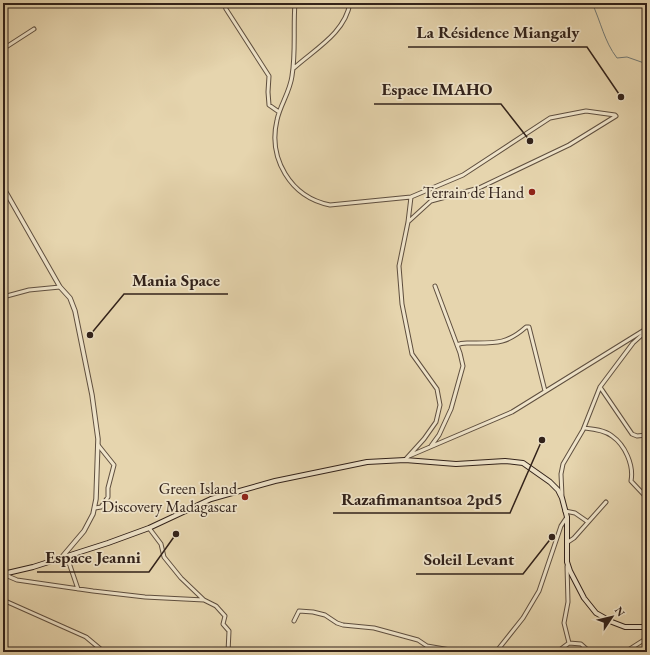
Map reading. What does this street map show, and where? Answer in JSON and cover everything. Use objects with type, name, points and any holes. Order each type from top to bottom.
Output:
[{"type":"main road","points":[[3,574],[61,559],[149,528],[211,499],[243,489],[367,462],[405,460],[456,464],[505,461],[522,463],[550,482],[562,498],[566,517],[568,542],[567,562],[573,580],[596,613],[612,622],[625,626],[647,627]]},
{"type":"street","points":[[224,3],[226,9],[269,76],[269,105],[279,112]]},
{"type":"street","points":[[229,3],[261,3]]},
{"type":"street","points":[[295,3],[293,68],[287,95],[279,112],[274,136],[280,165],[297,189],[307,197],[319,203],[330,205],[411,197],[463,175],[550,118],[586,111],[615,114],[616,116],[581,138],[479,188],[431,200],[408,222]]},
{"type":"street","points":[[293,68],[335,33],[347,16],[350,3]]},
{"type":"street","points":[[3,49],[34,29]]},
{"type":"street","points":[[4,189],[60,287],[70,298],[81,336],[92,395],[98,445],[96,499],[93,514],[84,531],[61,559]]},
{"type":"street","points":[[405,460],[436,422],[440,405],[437,389],[412,354],[404,317],[399,266],[408,222],[411,197]]},
{"type":"street","points":[[431,446],[439,435],[451,409],[462,373],[460,353],[434,286]]},
{"type":"street","points":[[3,297],[29,290],[60,287]]},
{"type":"street","points":[[457,344],[462,342],[490,344],[506,341],[526,327],[529,327],[545,391]]},
{"type":"street","points":[[409,456],[512,412],[646,328]]},
{"type":"street","points":[[562,498],[561,474],[563,464],[584,428],[600,387],[646,328]]},
{"type":"street","points":[[600,387],[632,434],[637,436],[647,435]]},
{"type":"street","points":[[584,428],[609,434],[616,440],[629,458],[633,471],[631,481],[647,498]]},
{"type":"street","points":[[94,508],[100,507],[107,501],[114,465],[98,445]]},
{"type":"street","points":[[568,542],[574,538],[606,502]]},
{"type":"street","points":[[565,511],[575,514],[588,522]]},
{"type":"street","points":[[496,652],[523,618],[539,591],[561,526],[566,517]]},
{"type":"street","points":[[149,528],[161,544],[164,557],[184,582],[204,600],[216,606],[225,616],[223,624],[229,631],[228,652]]},
{"type":"street","points":[[67,557],[78,589]]},
{"type":"street","points":[[567,562],[568,602],[564,623],[569,643]]},
{"type":"street","points":[[3,574],[17,580],[78,589],[145,597],[204,600]]},
{"type":"street","points":[[3,600],[86,637],[104,652]]},
{"type":"street","points":[[294,621],[299,611],[313,612],[330,618],[337,623],[374,628],[418,640],[427,646],[462,652]]},
{"type":"street","points":[[625,652],[647,638]]},
{"type":"street","points":[[557,652],[569,643],[581,644],[590,652]]},
{"type":"waterway","points":[[592,3],[606,38],[617,58],[627,57],[647,64]]},
{"type":"place","name":"La Résidence Miangaly","points":[[621,97]]},
{"type":"place","name":"Espace IMAHO","points":[[530,141]]},
{"type":"place","name":"Terrain de Hand","points":[[532,192]]},
{"type":"place","name":"Mania Space","points":[[90,335]]},
{"type":"place","name":"Razafimanantsoa 2pd5","points":[[542,440]]},
{"type":"place","name":"Green Island Discovery Madagascar","points":[[245,497]]},
{"type":"place","name":"Espace Jeanni","points":[[176,534]]},
{"type":"place","name":"Soleil Levant","points":[[552,537]]}]
